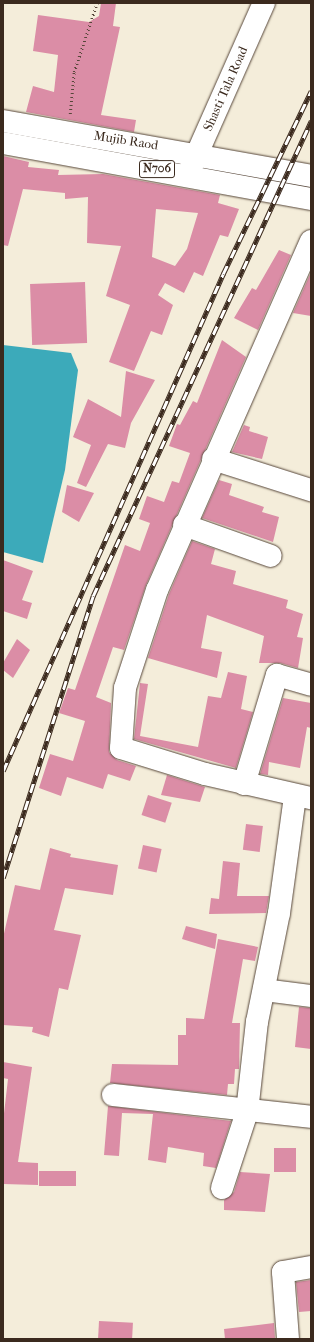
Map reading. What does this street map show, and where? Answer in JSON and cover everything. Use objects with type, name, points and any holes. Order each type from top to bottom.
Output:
[{"type":"main road","name":"Shasti Tala Road","points":[[188,174],[264,3]]},
{"type":"main road","name":"Mujib Raod","points":[[3,121],[250,162],[311,176]]},
{"type":"main road","name":"N706","points":[[3,143],[188,174],[311,199]]},
{"type":"main road","points":[[222,1188],[247,1112],[264,990],[303,797],[244,784],[121,748],[125,688],[157,590],[184,525],[311,241]]},
{"type":"main road","points":[[213,459],[311,490]]},
{"type":"main road","points":[[184,525],[271,556]]},
{"type":"main road","points":[[244,784],[277,675],[311,685]]},
{"type":"main road","points":[[264,990],[311,996]]},
{"type":"main road","points":[[113,1095],[186,1101],[247,1112],[311,1116]]},
{"type":"main road","points":[[288,1339],[283,1272],[311,1267]]},
{"type":"path","points":[[70,132],[74,72],[97,3]]},
{"type":"water","points":[[3,345],[71,353],[78,370],[65,470],[43,563],[3,552]]},
{"type":"building","points":[[101,3],[116,3],[113,26],[120,27],[101,115],[136,120],[134,132],[26,112],[33,86],[54,92],[58,55],[33,51],[38,15],[89,22],[99,16]]},
{"type":"building","points":[[3,156],[29,162],[28,167],[59,170],[58,175],[103,174],[220,195],[218,203],[239,209],[228,237],[220,235],[203,276],[194,272],[184,293],[165,283],[158,295],[173,305],[162,335],[151,331],[134,371],[109,362],[130,305],[106,296],[121,246],[87,243],[88,197],[65,199],[65,193],[23,189],[8,246],[3,245]],"holes":[[[156,209],[198,213],[187,249],[175,266],[152,257]]]},
{"type":"building","points":[[279,250],[291,255],[258,330],[234,318],[252,288],[256,290]]},
{"type":"building","points":[[311,272],[311,316],[293,313]]},
{"type":"building","points":[[85,282],[87,343],[32,345],[30,284]]},
{"type":"building","points":[[222,340],[246,357],[146,585],[124,650],[113,647],[96,697],[111,703],[109,752],[117,760],[136,766],[130,781],[108,774],[103,789],[67,777],[61,796],[39,788],[50,754],[73,761],[85,721],[59,713],[68,688],[75,690],[125,545],[140,551],[150,523],[139,519],[147,496],[164,502],[172,481],[179,483],[190,453],[169,446],[177,424],[180,425],[193,401],[197,403]]},
{"type":"building","points":[[126,371],[155,380],[131,423],[125,448],[108,444],[86,487],[77,483],[91,445],[73,437],[88,399],[121,417]]},
{"type":"building","points":[[244,425],[250,427],[249,431],[268,437],[262,459],[232,452]]},
{"type":"building","points":[[219,480],[232,484],[229,495],[264,507],[262,512],[279,517],[273,542],[202,518]]},
{"type":"building","points":[[67,485],[94,493],[79,522],[62,512]]},
{"type":"building","points":[[192,541],[215,549],[211,564],[236,571],[233,584],[288,600],[286,608],[303,614],[297,637],[303,638],[298,668],[280,663],[259,663],[264,636],[207,615],[201,648],[222,652],[217,678],[148,658],[169,594]]},
{"type":"building","points":[[3,560],[33,571],[22,600],[32,603],[27,619],[3,611]]},
{"type":"building","points":[[17,639],[30,650],[13,678],[3,670],[3,663]]},
{"type":"building","points":[[228,672],[247,676],[241,709],[253,712],[236,768],[134,739],[140,683],[148,684],[140,736],[198,747],[208,696],[221,698]]},
{"type":"building","points":[[283,698],[311,703],[311,728],[307,727],[300,768],[269,762],[268,775],[260,774]]},
{"type":"building","points":[[167,775],[205,787],[200,802],[161,795]]},
{"type":"building","points":[[148,795],[172,803],[165,823],[142,815]]},
{"type":"building","points":[[246,824],[263,826],[260,852],[243,850]]},
{"type":"building","points":[[143,845],[162,849],[157,872],[138,868]]},
{"type":"building","points":[[50,848],[71,854],[70,857],[118,865],[113,895],[65,888],[54,930],[81,935],[68,990],[59,988],[49,1037],[32,1032],[33,1027],[3,1025],[3,938],[15,885],[40,890]]},
{"type":"building","points":[[223,861],[240,863],[237,896],[269,896],[266,913],[209,914],[211,898],[219,899]]},
{"type":"building","points":[[186,926],[217,934],[215,949],[182,939]]},
{"type":"building","points":[[218,939],[258,947],[255,961],[243,959],[232,1023],[240,1023],[239,1069],[235,1069],[234,1084],[228,1084],[227,1095],[110,1083],[112,1064],[178,1065],[178,1035],[186,1035],[186,1018],[204,1019]]},
{"type":"building","points":[[299,1007],[311,1008],[311,1049],[295,1047]]},
{"type":"building","points":[[3,1062],[32,1067],[18,1162],[38,1163],[38,1185],[3,1184],[3,1122],[8,1079],[3,1078]]},
{"type":"building","points":[[108,1106],[231,1121],[216,1168],[203,1166],[204,1153],[168,1147],[166,1163],[148,1160],[153,1114],[122,1113],[119,1156],[104,1155]]},
{"type":"building","points":[[274,1148],[296,1148],[296,1172],[274,1172]]},
{"type":"building","points":[[39,1171],[76,1171],[76,1186],[39,1186]]},
{"type":"building","points":[[240,1172],[270,1174],[265,1212],[224,1210],[224,1200],[234,1192]]},
{"type":"building","points":[[311,1280],[311,1311],[299,1312],[296,1282]]},
{"type":"building","points":[[99,1321],[133,1323],[132,1339],[98,1339]]},
{"type":"building","points":[[274,1323],[275,1339],[225,1339],[224,1329]]},
{"type":"railway","points":[[3,771],[223,274],[311,91]]},
{"type":"railway","points":[[3,878],[93,596],[311,121]]}]
